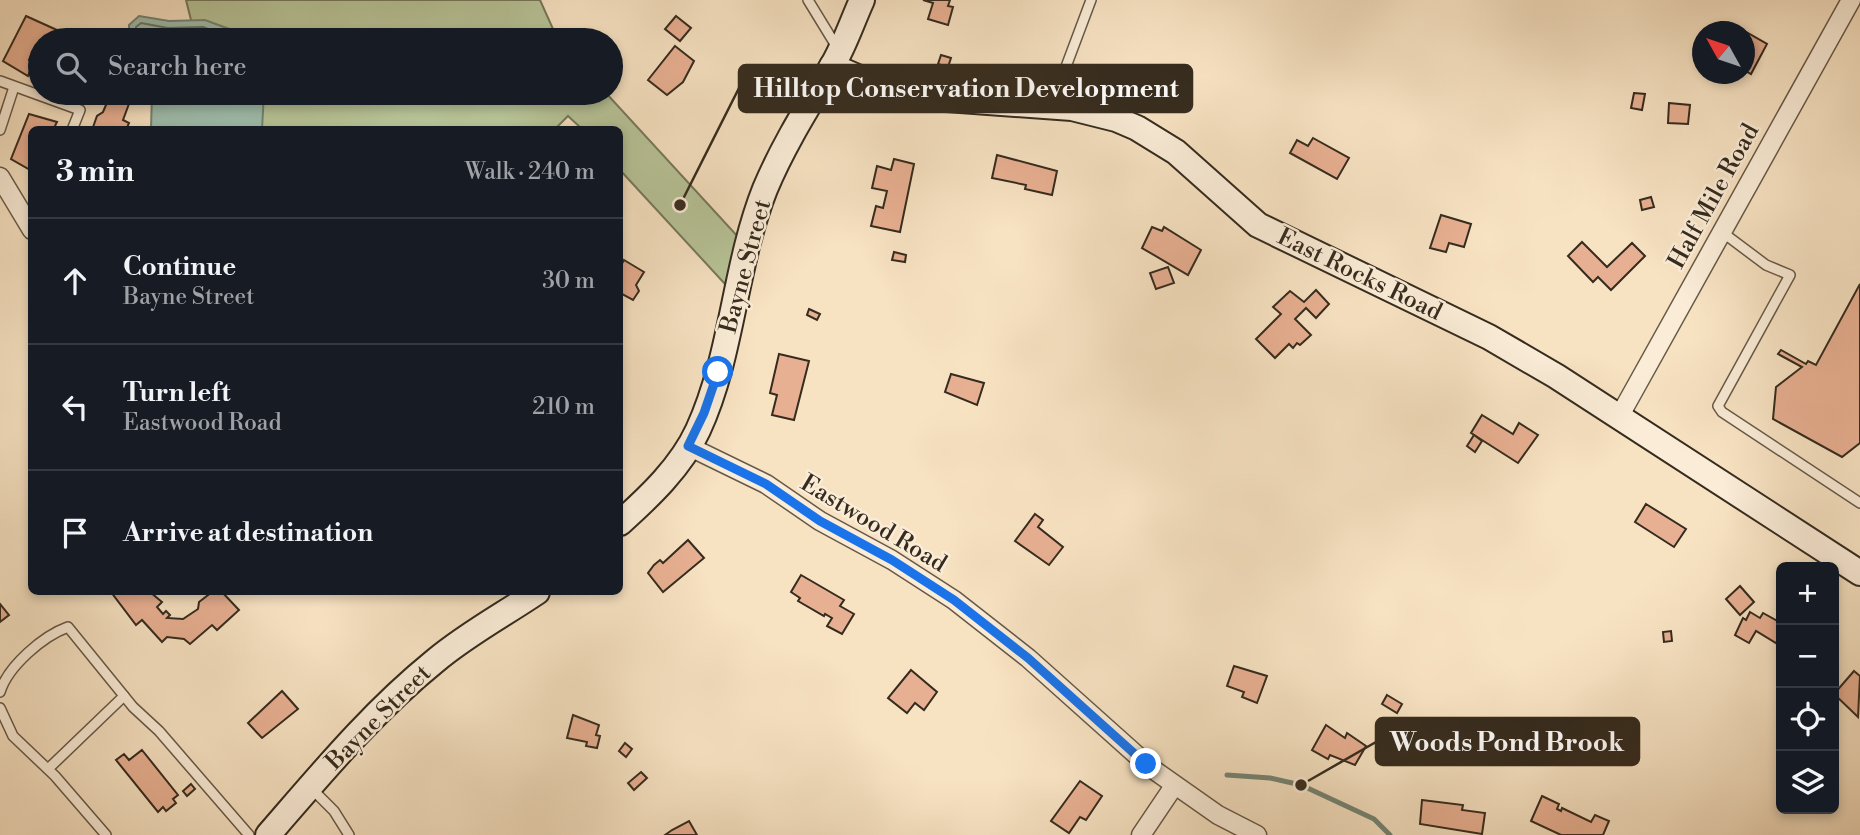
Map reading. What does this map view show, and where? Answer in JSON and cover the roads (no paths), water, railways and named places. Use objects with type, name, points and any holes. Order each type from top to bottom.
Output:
[{"type":"street","name":"Bayne Street","points":[[623,520],[656,488],[688,446],[712,392],[748,244],[765,190],[797,122],[836,58],[862,0]]},
{"type":"street","name":"Half Mile Road","points":[[1619,416],[1851,0]]},
{"type":"street","name":"East Rocks Road","points":[[836,58],[877,85],[919,97],[1051,106],[1116,119],[1137,128],[1176,152],[1258,225],[1489,337],[1619,416],[1860,573]]},
{"type":"street","points":[[0,177],[28,223]]},
{"type":"street","name":"Eastwood Road","points":[[688,446],[766,484],[820,521],[892,560],[954,600],[1028,658],[1174,786],[1218,815],[1257,835]]},
{"type":"street","name":"Bayne Street","points":[[268,835],[399,691],[469,635],[532,595]]},
{"type":"street","points":[[1142,835],[1174,786]]},
{"type":"lane","points":[[808,0],[836,58]]},
{"type":"lane","points":[[1051,106],[1091,0]]},
{"type":"lane","points":[[0,81],[28,92]]},
{"type":"lane","points":[[0,130],[14,87]]},
{"type":"lane","points":[[65,105],[79,110],[73,126]]},
{"type":"lane","points":[[1721,232],[1766,265],[1790,275],[1718,406],[1723,412],[1860,503]]},
{"type":"lane","points":[[0,692],[20,662],[68,627],[124,695],[249,835]]},
{"type":"lane","points":[[48,769],[124,695]]},
{"type":"lane","points":[[0,708],[13,736],[48,769],[106,835]]},
{"type":"lane","points":[[310,787],[334,811],[349,835]]},
{"type":"water","points":[[139,16],[169,21],[205,20],[227,28],[129,28]]},
{"type":"water","points":[[152,105],[263,105],[262,126],[151,126]]},
{"type":"waterway","points":[[1227,775],[1270,778],[1301,785],[1374,819],[1390,835]]},
{"type":"place","name":"Hilltop Conservation Development","points":[[680,205]]},
{"type":"place","name":"Woods Pond Brook","points":[[1301,785]]}]
